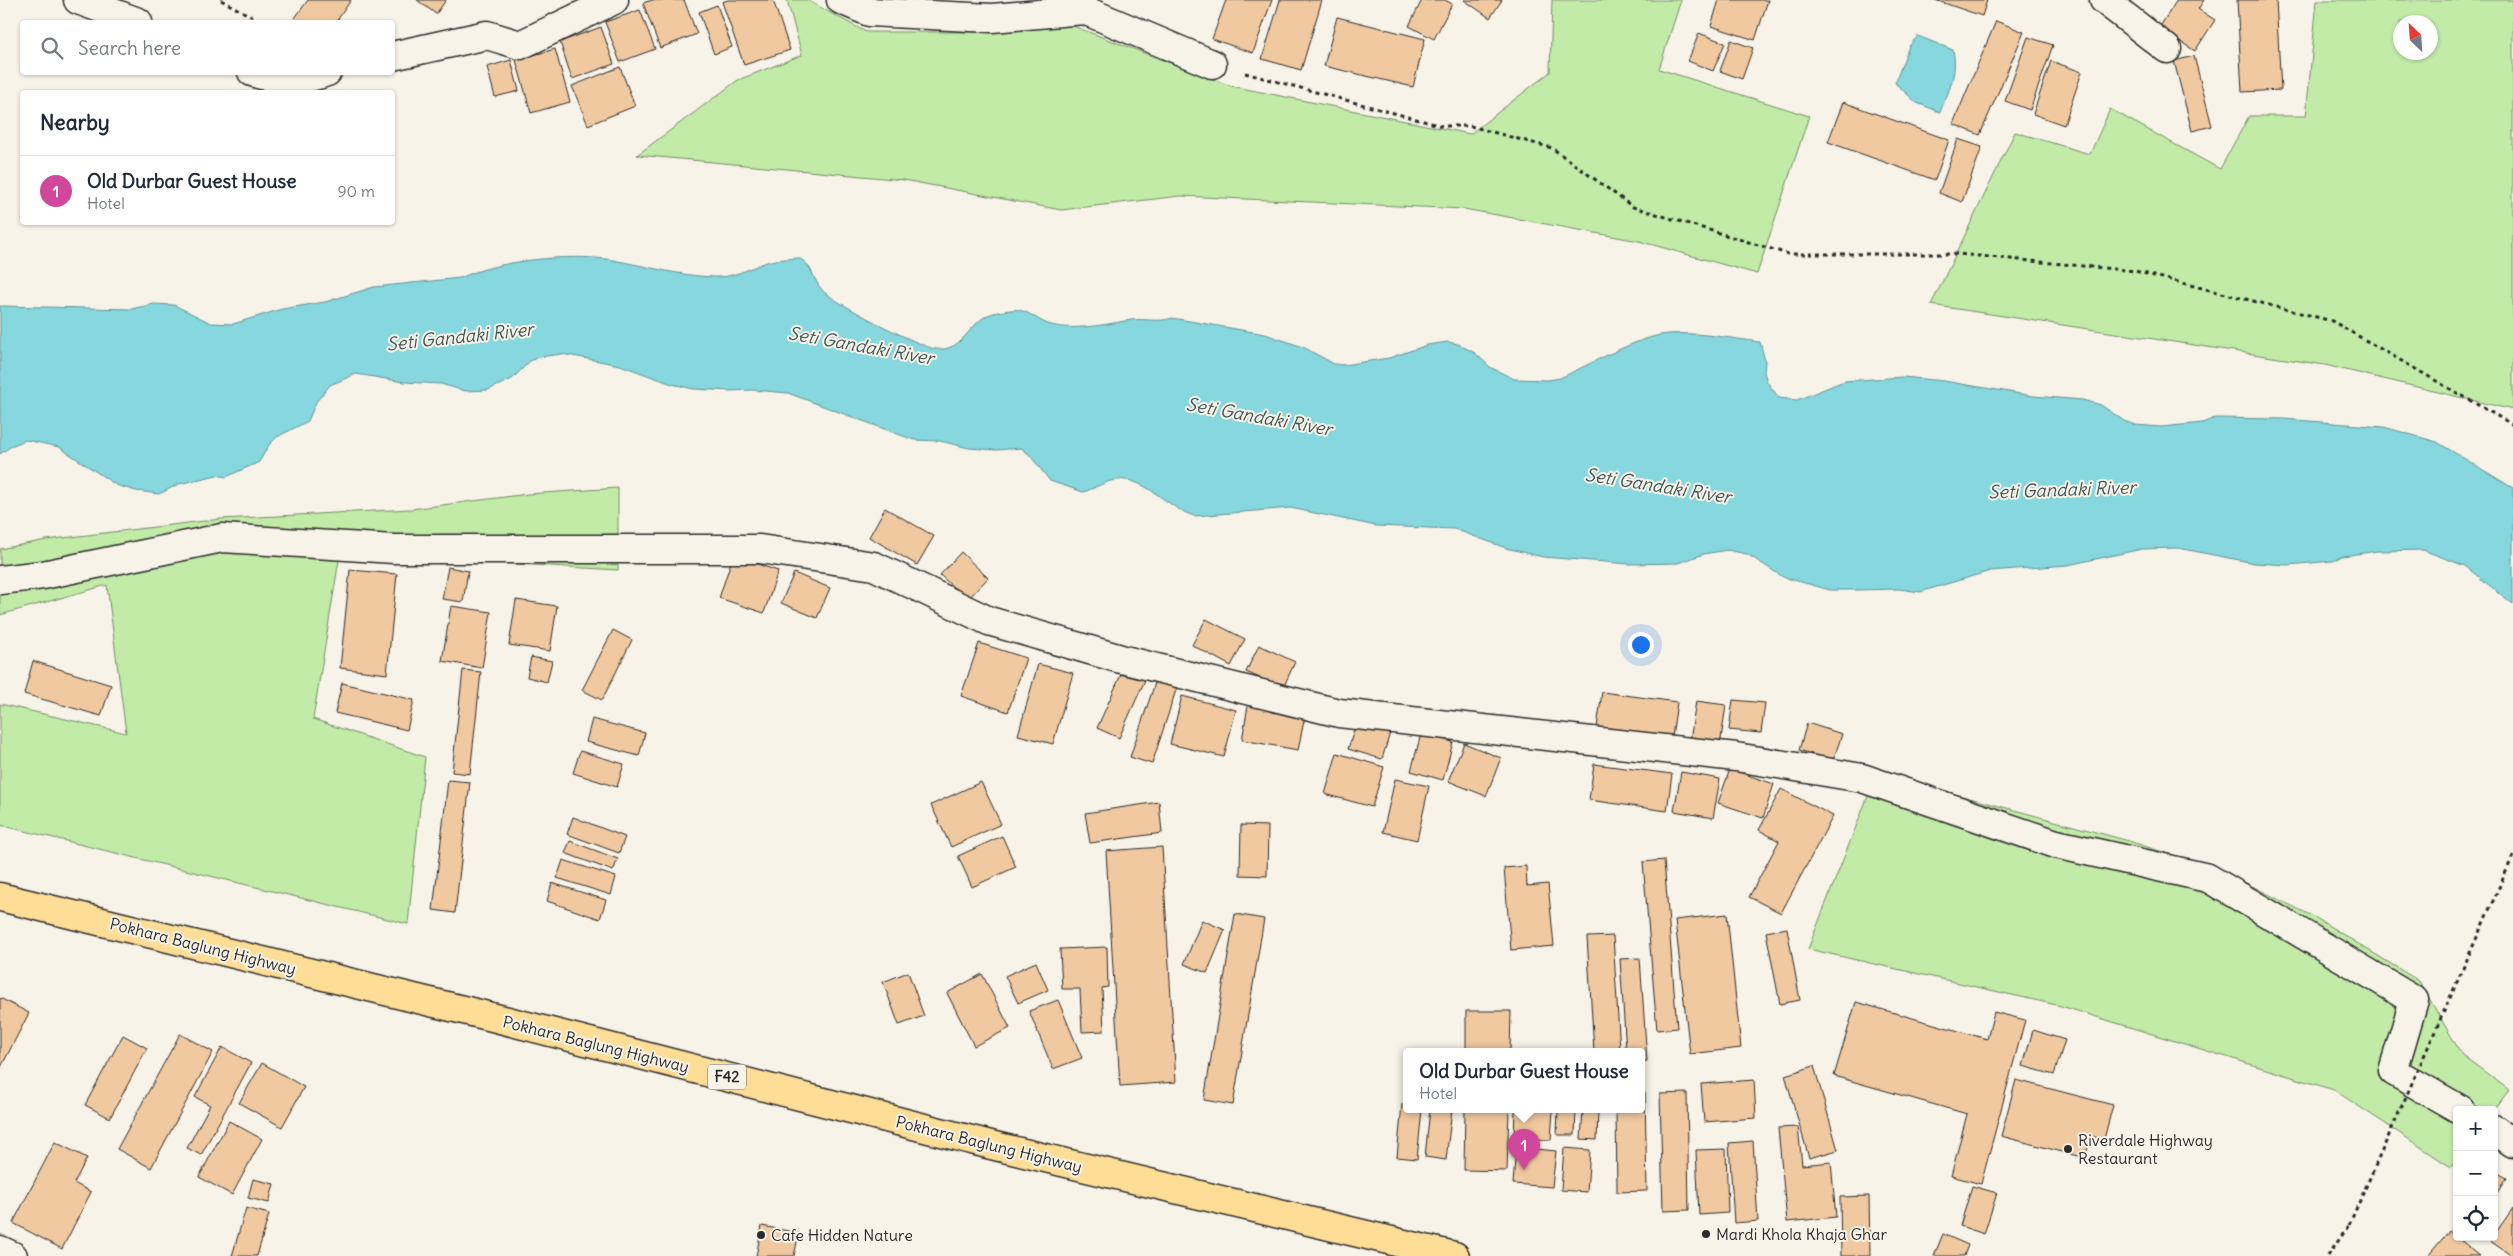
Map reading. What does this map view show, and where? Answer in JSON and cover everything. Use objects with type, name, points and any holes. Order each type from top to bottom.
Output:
[{"type":"highway","name":"Pokhara Baglung Highway","points":[[0,897],[502,1020],[995,1146],[1455,1256]]},
{"type":"street","points":[[78,0],[133,20]]},
{"type":"street","points":[[395,55],[487,35],[520,45],[614,0]]},
{"type":"street","points":[[841,0],[869,12],[992,18],[1084,10],[1212,64]]},
{"type":"street","points":[[2104,0],[2167,48]]},
{"type":"street","points":[[268,75],[284,78],[314,75]]},
{"type":"street","points":[[0,580],[43,575],[222,538],[394,549],[760,549],[874,566],[990,621],[1121,659],[1339,713],[1736,757],[1862,778],[2056,844],[2208,878],[2414,1000],[2393,1071],[2454,1106]]},
{"type":"street","points":[[2498,1132],[2513,1143]]},
{"type":"street","points":[[0,1250],[13,1256]]},
{"type":"path","points":[[221,0],[258,20]]},
{"type":"path","points":[[1212,64],[1442,126],[1470,126],[1552,148],[1633,207],[1788,254],[1958,254],[2136,271],[2332,321],[2513,425]]},
{"type":"path","points":[[2328,1256],[2349,1224],[2513,856]]},
{"type":"green space","points":[[787,0],[807,0],[866,32],[989,32],[988,13],[1073,26],[1231,86],[1470,134],[1550,72],[1552,0],[1681,0],[1659,69],[1809,116],[1757,274],[1639,241],[1464,209],[1180,196],[1061,210],[904,180],[637,155],[738,80],[802,55]]},
{"type":"green space","points":[[2317,0],[2513,0],[2513,410],[2325,365],[1931,305],[2015,132],[2090,154],[2110,109],[2220,169],[2249,116],[2306,116]]},
{"type":"green space","points":[[618,488],[618,570],[413,558],[339,560],[313,719],[425,757],[408,924],[0,825],[0,704],[126,733],[107,585],[0,615],[0,549],[46,540],[221,519],[411,509],[528,494]]},
{"type":"green space","points":[[1877,773],[2129,841],[2222,871],[2316,918],[2419,981],[2462,1055],[2509,1090],[2497,1106],[2453,1106],[2453,1165],[2451,1167],[2334,1090],[2061,1006],[1808,949]]},
{"type":"water","points":[[1918,36],[1953,50],[1953,74],[1940,112],[1917,103],[1895,83],[1909,46]]},
{"type":"water","name":"Seti Gandaki River","points":[[576,257],[596,258],[676,273],[721,277],[734,275],[772,261],[798,258],[807,264],[819,286],[829,296],[896,333],[936,349],[945,349],[959,342],[981,319],[988,315],[1021,310],[1048,324],[1068,327],[1131,320],[1162,320],[1172,318],[1265,334],[1303,347],[1334,364],[1344,365],[1389,358],[1427,345],[1448,342],[1458,344],[1475,353],[1490,367],[1514,379],[1548,380],[1560,378],[1642,340],[1667,334],[1690,334],[1760,342],[1765,361],[1764,372],[1767,382],[1779,398],[1797,400],[1844,381],[1903,377],[1944,381],[2033,396],[2083,400],[2101,405],[2124,421],[2135,425],[2161,427],[2202,423],[2215,418],[2284,419],[2384,427],[2437,442],[2513,488],[2513,604],[2465,566],[2423,550],[2378,551],[2342,556],[2333,561],[2288,565],[2254,563],[2178,548],[2142,549],[2068,565],[1990,571],[1920,592],[1899,589],[1830,590],[1783,577],[1747,554],[1727,550],[1704,554],[1678,563],[1629,564],[1543,557],[1506,548],[1454,529],[1376,526],[1291,508],[1195,516],[1175,507],[1147,488],[1127,480],[1104,483],[1083,492],[1050,481],[1029,454],[1021,448],[996,450],[969,448],[940,441],[914,440],[788,393],[753,390],[694,389],[672,384],[620,365],[562,354],[539,357],[530,361],[512,379],[488,390],[465,391],[441,384],[404,382],[356,374],[330,385],[316,402],[308,421],[277,437],[269,445],[259,462],[226,477],[217,475],[179,484],[159,494],[136,491],[116,485],[59,447],[26,440],[13,445],[0,454],[0,306],[131,309],[154,304],[174,305],[211,323],[233,324],[282,309],[325,302],[374,287],[460,278],[494,267],[535,260]]},
{"type":"building","points":[[308,0],[351,0],[337,20],[293,20]]},
{"type":"building","points":[[417,0],[446,0],[436,14]]},
{"type":"building","points":[[652,0],[684,0],[697,34],[660,48],[643,3]]},
{"type":"building","points":[[728,0],[773,0],[790,50],[744,65],[722,2]]},
{"type":"building","points":[[1226,0],[1272,0],[1253,53],[1212,39]]},
{"type":"building","points":[[1280,0],[1322,0],[1301,70],[1262,59]]},
{"type":"building","points":[[1422,0],[1445,0],[1452,4],[1434,39],[1409,26]]},
{"type":"building","points":[[1464,0],[1502,0],[1490,18]]},
{"type":"building","points":[[1719,0],[1768,0],[1755,40],[1711,26]]},
{"type":"building","points":[[1935,0],[1987,0],[1982,16]]},
{"type":"building","points":[[2177,0],[2204,0],[2198,9],[2215,20],[2195,51],[2159,28]]},
{"type":"building","points":[[2237,0],[2276,0],[2281,90],[2242,92]]},
{"type":"building","points":[[717,5],[732,47],[714,54],[699,12]]},
{"type":"building","points":[[640,10],[655,49],[620,62],[605,22]]},
{"type":"building","points":[[1337,17],[1425,39],[1413,87],[1324,66]]},
{"type":"building","points":[[1996,21],[2024,32],[1980,135],[1953,124]]},
{"type":"building","points":[[601,27],[614,64],[572,79],[560,42]]},
{"type":"building","points":[[1699,33],[1725,43],[1713,71],[1688,61]]},
{"type":"building","points":[[2028,37],[2053,45],[2030,110],[2005,101]]},
{"type":"building","points":[[1731,40],[1753,48],[1742,79],[1720,71]]},
{"type":"building","points":[[555,49],[570,102],[531,113],[516,60]]},
{"type":"building","points":[[2194,56],[2212,126],[2192,131],[2174,61]]},
{"type":"building","points":[[511,60],[519,91],[495,97],[487,67]]},
{"type":"building","points":[[2051,61],[2082,72],[2064,125],[2033,114]]},
{"type":"building","points":[[620,67],[635,106],[588,125],[572,86]]},
{"type":"building","points":[[1843,102],[1949,140],[1935,180],[1828,142]]},
{"type":"building","points":[[1958,139],[1982,147],[1962,202],[1939,193]]},
{"type":"building","points":[[885,508],[934,536],[917,565],[869,537]]},
{"type":"building","points":[[961,552],[988,578],[967,600],[940,575]]},
{"type":"building","points":[[733,556],[778,571],[764,613],[719,598]]},
{"type":"building","points":[[448,567],[468,571],[463,602],[442,599]]},
{"type":"building","points":[[350,570],[397,574],[387,674],[340,668]]},
{"type":"building","points":[[794,573],[830,588],[817,618],[781,603]]},
{"type":"building","points":[[516,600],[557,606],[550,651],[509,645]]},
{"type":"building","points":[[451,606],[491,612],[482,668],[442,661]]},
{"type":"building","points":[[1206,619],[1245,639],[1231,666],[1192,645]]},
{"type":"building","points":[[613,630],[632,640],[602,700],[582,690]]},
{"type":"building","points":[[979,643],[1026,658],[1008,712],[961,696]]},
{"type":"building","points":[[1259,645],[1295,662],[1283,688],[1246,672]]},
{"type":"building","points":[[531,657],[552,661],[547,682],[527,677]]},
{"type":"building","points":[[33,661],[111,685],[101,716],[24,694]]},
{"type":"building","points":[[1038,664],[1073,673],[1053,744],[1018,735]]},
{"type":"building","points":[[463,670],[481,672],[470,774],[452,772]]},
{"type":"building","points":[[1123,670],[1145,680],[1119,738],[1097,728]]},
{"type":"building","points":[[1156,680],[1177,687],[1152,764],[1130,757]]},
{"type":"building","points":[[342,683],[414,700],[407,730],[335,713]]},
{"type":"building","points":[[1602,692],[1677,702],[1671,744],[1596,734]]},
{"type":"building","points":[[1182,696],[1236,710],[1224,757],[1170,744]]},
{"type":"building","points":[[1249,700],[1306,711],[1298,750],[1242,740]]},
{"type":"building","points":[[1733,700],[1765,703],[1761,733],[1729,730]]},
{"type":"building","points":[[1696,701],[1726,705],[1720,746],[1690,741]]},
{"type":"building","points":[[592,719],[645,733],[639,756],[586,742]]},
{"type":"building","points":[[1356,723],[1390,733],[1382,759],[1348,749]]},
{"type":"building","points":[[1807,723],[1842,734],[1833,761],[1799,750]]},
{"type":"building","points":[[1421,734],[1453,742],[1443,780],[1411,771]]},
{"type":"building","points":[[1464,743],[1501,758],[1486,796],[1448,781]]},
{"type":"building","points":[[580,751],[624,764],[617,787],[573,773]]},
{"type":"building","points":[[1337,753],[1384,767],[1372,807],[1325,794]]},
{"type":"building","points":[[1594,764],[1672,774],[1667,811],[1589,800]]},
{"type":"building","points":[[1730,769],[1774,784],[1763,818],[1718,803]]},
{"type":"building","points":[[1681,772],[1720,779],[1713,818],[1674,811]]},
{"type":"building","points":[[1395,779],[1429,786],[1417,840],[1383,832]]},
{"type":"building","points":[[448,780],[470,782],[455,913],[433,910]]},
{"type":"building","points":[[981,782],[1001,824],[951,847],[931,805]]},
{"type":"building","points":[[1781,789],[1833,816],[1781,913],[1749,897],[1779,841],[1759,830]]},
{"type":"building","points":[[1159,802],[1162,833],[1090,843],[1085,813]]},
{"type":"building","points":[[573,817],[625,837],[619,853],[567,834]]},
{"type":"building","points":[[1241,825],[1268,826],[1267,876],[1240,875]]},
{"type":"building","points":[[1002,836],[1016,867],[972,887],[958,856]]},
{"type":"building","points":[[570,841],[618,859],[613,871],[565,853]]},
{"type":"building","points":[[1162,847],[1176,1082],[1120,1086],[1106,851]]},
{"type":"building","points":[[563,860],[616,877],[611,895],[557,878]]},
{"type":"building","points":[[1664,860],[1677,1028],[1657,1030],[1643,862]]},
{"type":"building","points":[[1526,866],[1527,886],[1548,884],[1554,946],[1511,950],[1504,868]]},
{"type":"building","points":[[552,883],[606,900],[600,919],[547,901]]},
{"type":"building","points":[[1235,914],[1264,919],[1233,1105],[1204,1100]]},
{"type":"building","points":[[1727,914],[1741,1048],[1690,1054],[1675,920]]},
{"type":"building","points":[[1202,920],[1225,930],[1207,973],[1184,964]]},
{"type":"building","points":[[1787,928],[1800,1000],[1780,1004],[1766,932]]},
{"type":"building","points":[[1613,936],[1620,1048],[1594,1048],[1587,937]]},
{"type":"building","points":[[1107,947],[1108,987],[1102,988],[1104,1031],[1082,1032],[1080,989],[1062,989],[1060,949]]},
{"type":"building","points":[[1640,958],[1647,1061],[1645,1061],[1645,1048],[1626,1048],[1620,959]]},
{"type":"building","points":[[1036,962],[1048,990],[1018,1003],[1005,976]]},
{"type":"building","points":[[908,972],[924,1016],[899,1025],[883,982]]},
{"type":"building","points":[[982,974],[1010,1028],[974,1046],[947,993]]},
{"type":"building","points":[[0,998],[29,1013],[0,1069]]},
{"type":"building","points":[[1058,1000],[1082,1058],[1053,1069],[1029,1011]]},
{"type":"building","points":[[1856,1002],[1987,1039],[1994,1012],[2025,1020],[1981,1184],[1951,1176],[1967,1114],[1834,1076]]},
{"type":"building","points":[[1466,1011],[1511,1011],[1510,1048],[1466,1048]]},
{"type":"building","points":[[2033,1030],[2065,1040],[2054,1075],[2023,1066]]},
{"type":"building","points":[[180,1034],[213,1052],[151,1168],[117,1149]]},
{"type":"building","points":[[123,1035],[147,1048],[110,1118],[85,1105]]},
{"type":"building","points":[[222,1047],[251,1063],[201,1155],[187,1148],[210,1105],[195,1097]]},
{"type":"building","points":[[262,1063],[304,1087],[282,1127],[239,1103]]},
{"type":"building","points":[[1814,1066],[1838,1150],[1809,1158],[1785,1075]]},
{"type":"building","points":[[1754,1080],[1756,1118],[1704,1122],[1701,1084]]},
{"type":"building","points":[[2016,1080],[2113,1105],[2104,1139],[2091,1136],[2085,1158],[2001,1136]]},
{"type":"building","points":[[1645,1093],[1647,1191],[1617,1192],[1616,1113],[1645,1113]]},
{"type":"building","points":[[1687,1093],[1689,1210],[1663,1211],[1660,1094]]},
{"type":"building","points":[[1403,1104],[1403,1113],[1422,1113],[1417,1159],[1397,1157]]},
{"type":"building","points":[[1430,1113],[1452,1113],[1446,1160],[1425,1157]]},
{"type":"building","points":[[1465,1113],[1509,1113],[1507,1171],[1464,1170]]},
{"type":"building","points":[[1515,1113],[1553,1113],[1551,1140],[1514,1139]]},
{"type":"building","points":[[1558,1113],[1576,1113],[1575,1135],[1557,1135]]},
{"type":"building","points":[[1583,1113],[1598,1113],[1597,1140],[1581,1139]]},
{"type":"building","points":[[229,1121],[262,1139],[232,1195],[199,1177]]},
{"type":"building","points":[[1798,1127],[1802,1165],[1831,1162],[1836,1217],[1787,1222],[1778,1128]]},
{"type":"building","points":[[1753,1141],[1758,1221],[1734,1223],[1729,1143]]},
{"type":"building","points":[[55,1142],[87,1158],[74,1183],[91,1192],[62,1249],[13,1223]]},
{"type":"building","points":[[1516,1147],[1556,1151],[1552,1187],[1513,1184]]},
{"type":"building","points":[[1564,1148],[1590,1150],[1587,1192],[1561,1190]]},
{"type":"building","points":[[1726,1149],[1728,1213],[1699,1215],[1696,1150]]},
{"type":"building","points":[[2498,1173],[2507,1178],[2498,1193]]},
{"type":"building","points":[[253,1179],[274,1184],[269,1203],[248,1198]]},
{"type":"building","points":[[1972,1186],[1997,1193],[1984,1234],[1960,1226]]},
{"type":"building","points":[[1869,1196],[1870,1256],[1841,1256],[1840,1197]]},
{"type":"building","points":[[246,1208],[269,1214],[257,1256],[232,1256]]},
{"type":"building","points":[[2513,1208],[2513,1256],[2490,1241],[2498,1241],[2498,1230]]},
{"type":"building","points":[[762,1226],[799,1233],[794,1256],[756,1256]]},
{"type":"building","points":[[2449,1231],[2453,1234],[2453,1241],[2461,1241],[2480,1256],[2428,1256]]},
{"type":"building","points":[[1943,1234],[1968,1245],[1964,1256],[1934,1256]]},
{"type":"place","name":"Riverdale Highway Restaurant","points":[[2068,1149]]},
{"type":"place","name":"Old Durbar Guest House","points":[[1524,1170]]},
{"type":"place","name":"Mardi Khola Khaja Ghar","points":[[1706,1234]]},
{"type":"place","name":"Cafe Hidden Nature","points":[[761,1235]]}]
